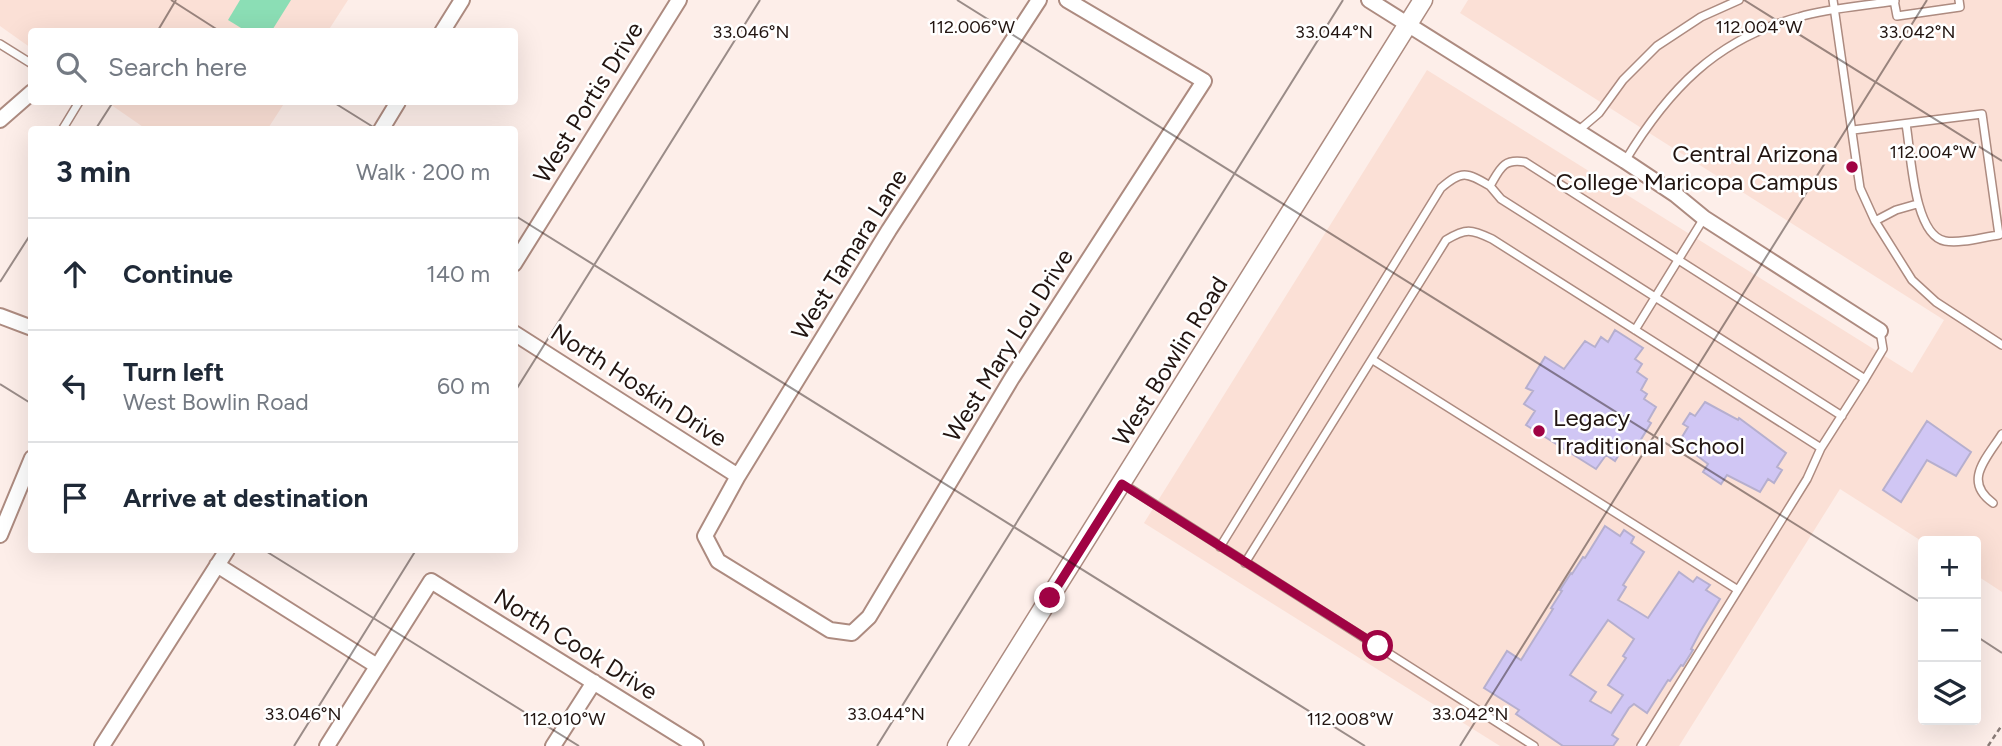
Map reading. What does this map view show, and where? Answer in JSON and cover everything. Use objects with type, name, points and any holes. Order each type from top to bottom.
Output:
[{"type":"street","points":[[444,28],[462,0]]},
{"type":"street","name":"West Portis Drive","points":[[518,258],[679,0]]},
{"type":"street","name":"West Tamara Lane","points":[[705,537],[738,476],[889,230],[1039,0]]},
{"type":"street","name":"West Mary Lou Drive","points":[[705,537],[718,561],[830,630],[852,633],[869,617],[1012,379],[1204,81],[1067,0]]},
{"type":"street","points":[[1369,0],[1625,160],[1704,218],[1880,331]]},
{"type":"street","name":"West Bowlin Road","points":[[957,746],[1423,0]]},
{"type":"street","points":[[0,120],[28,97]]},
{"type":"street","points":[[383,126],[396,105]]},
{"type":"street","points":[[0,316],[28,326]]},
{"type":"street","name":"North Hoskin Drive","points":[[518,336],[738,476]]},
{"type":"street","points":[[0,535],[28,468]]},
{"type":"street","points":[[102,746],[225,553]]},
{"type":"street","points":[[217,565],[377,666],[327,746]]},
{"type":"street","name":"North Cook Drive","points":[[377,666],[431,581],[696,746]]},
{"type":"street","points":[[553,746],[593,682]]},
{"type":"lane","points":[[1578,131],[1599,113],[1623,80],[1657,46],[1701,17],[1739,0]]},
{"type":"lane","points":[[1833,0],[1860,188],[1875,221],[1912,280],[1936,302],[2002,345]]},
{"type":"lane","points":[[1625,160],[1661,106],[1679,86],[1718,53],[1756,32],[1801,16],[1895,1],[1897,16],[1960,7],[1959,0]]},
{"type":"lane","points":[[0,44],[28,62]]},
{"type":"lane","points":[[64,126],[77,105]]},
{"type":"lane","points":[[1853,130],[1982,114],[1999,235],[1947,242],[1934,237],[1924,223],[1917,204],[1906,124]]},
{"type":"lane","points":[[1489,186],[1502,166],[1513,160],[1525,162],[1865,379]]},
{"type":"lane","points":[[1220,547],[1441,188],[1455,176],[1471,175],[1489,186],[1501,199],[1842,416]]},
{"type":"lane","points":[[1875,221],[1896,210],[1917,204]]},
{"type":"lane","points":[[1635,330],[1704,218]]},
{"type":"lane","points":[[1245,563],[1446,240],[1461,231],[1475,231],[1492,239],[1821,448]]},
{"type":"lane","points":[[1640,746],[1807,479],[1821,448],[1884,349],[1880,331]]},
{"type":"lane","points":[[1373,360],[1738,590]]},
{"type":"lane","points":[[1993,503],[1983,496],[1978,487],[1978,476],[2002,434]]},
{"type":"lane","points":[[1122,484],[1534,746]]},
{"type":"path","points":[[1988,746],[2002,725]]},
{"type":"shaded area","points":[[0,0],[348,0],[330,28],[28,28],[28,46],[0,26]]},
{"type":"shaded area","name":"Legacy Traditional School","points":[[1468,0],[2002,0],[2002,592],[1981,578],[1981,536],[1918,536],[1918,539],[1840,489],[1679,746],[1500,746],[1144,523],[1427,70],[1912,373],[1944,320],[1460,13]]},
{"type":"shaded area","points":[[111,105],[283,105],[270,126],[142,126]]},
{"type":"green space","points":[[240,0],[291,0],[274,28],[241,28],[228,20]]},
{"type":"building","points":[[1615,330],[1643,348],[1635,359],[1642,364],[1637,372],[1647,379],[1641,390],[1647,394],[1644,399],[1656,407],[1648,421],[1651,423],[1632,454],[1623,448],[1615,461],[1606,455],[1596,469],[1526,425],[1535,411],[1524,404],[1533,391],[1526,388],[1545,357],[1564,369],[1585,341],[1595,347],[1601,337],[1608,342]]},
{"type":"building","points":[[1705,402],[1738,420],[1739,418],[1786,453],[1777,467],[1782,470],[1774,483],[1768,479],[1760,492],[1727,475],[1721,484],[1703,472],[1708,464],[1679,442],[1688,427],[1683,424],[1690,413],[1695,416]]},
{"type":"building","points":[[1927,421],[1971,452],[1956,476],[1927,460],[1901,502],[1883,490]]},
{"type":"building","points":[[1605,526],[1620,536],[1624,530],[1634,537],[1631,543],[1644,552],[1623,585],[1626,587],[1618,600],[1648,618],[1679,572],[1693,582],[1697,577],[1710,585],[1706,590],[1720,599],[1683,666],[1668,680],[1647,713],[1634,704],[1629,708],[1612,735],[1618,739],[1613,746],[1563,746],[1516,714],[1519,710],[1484,688],[1507,651],[1521,660],[1553,609],[1551,608],[1562,591],[1560,590],[1583,557],[1585,558]],"holes":[[[1608,620],[1634,639],[1623,656],[1626,658],[1608,685],[1623,695],[1611,713],[1590,701],[1596,692],[1570,675]]]},
{"type":"place","name":"Central Arizona College Maricopa Campus","points":[[1852,167]]},
{"type":"place","name":"Legacy Traditional School","points":[[1539,431]]},
{"type":"route","points":[[1050,598],[1122,484],[1378,646]]}]
